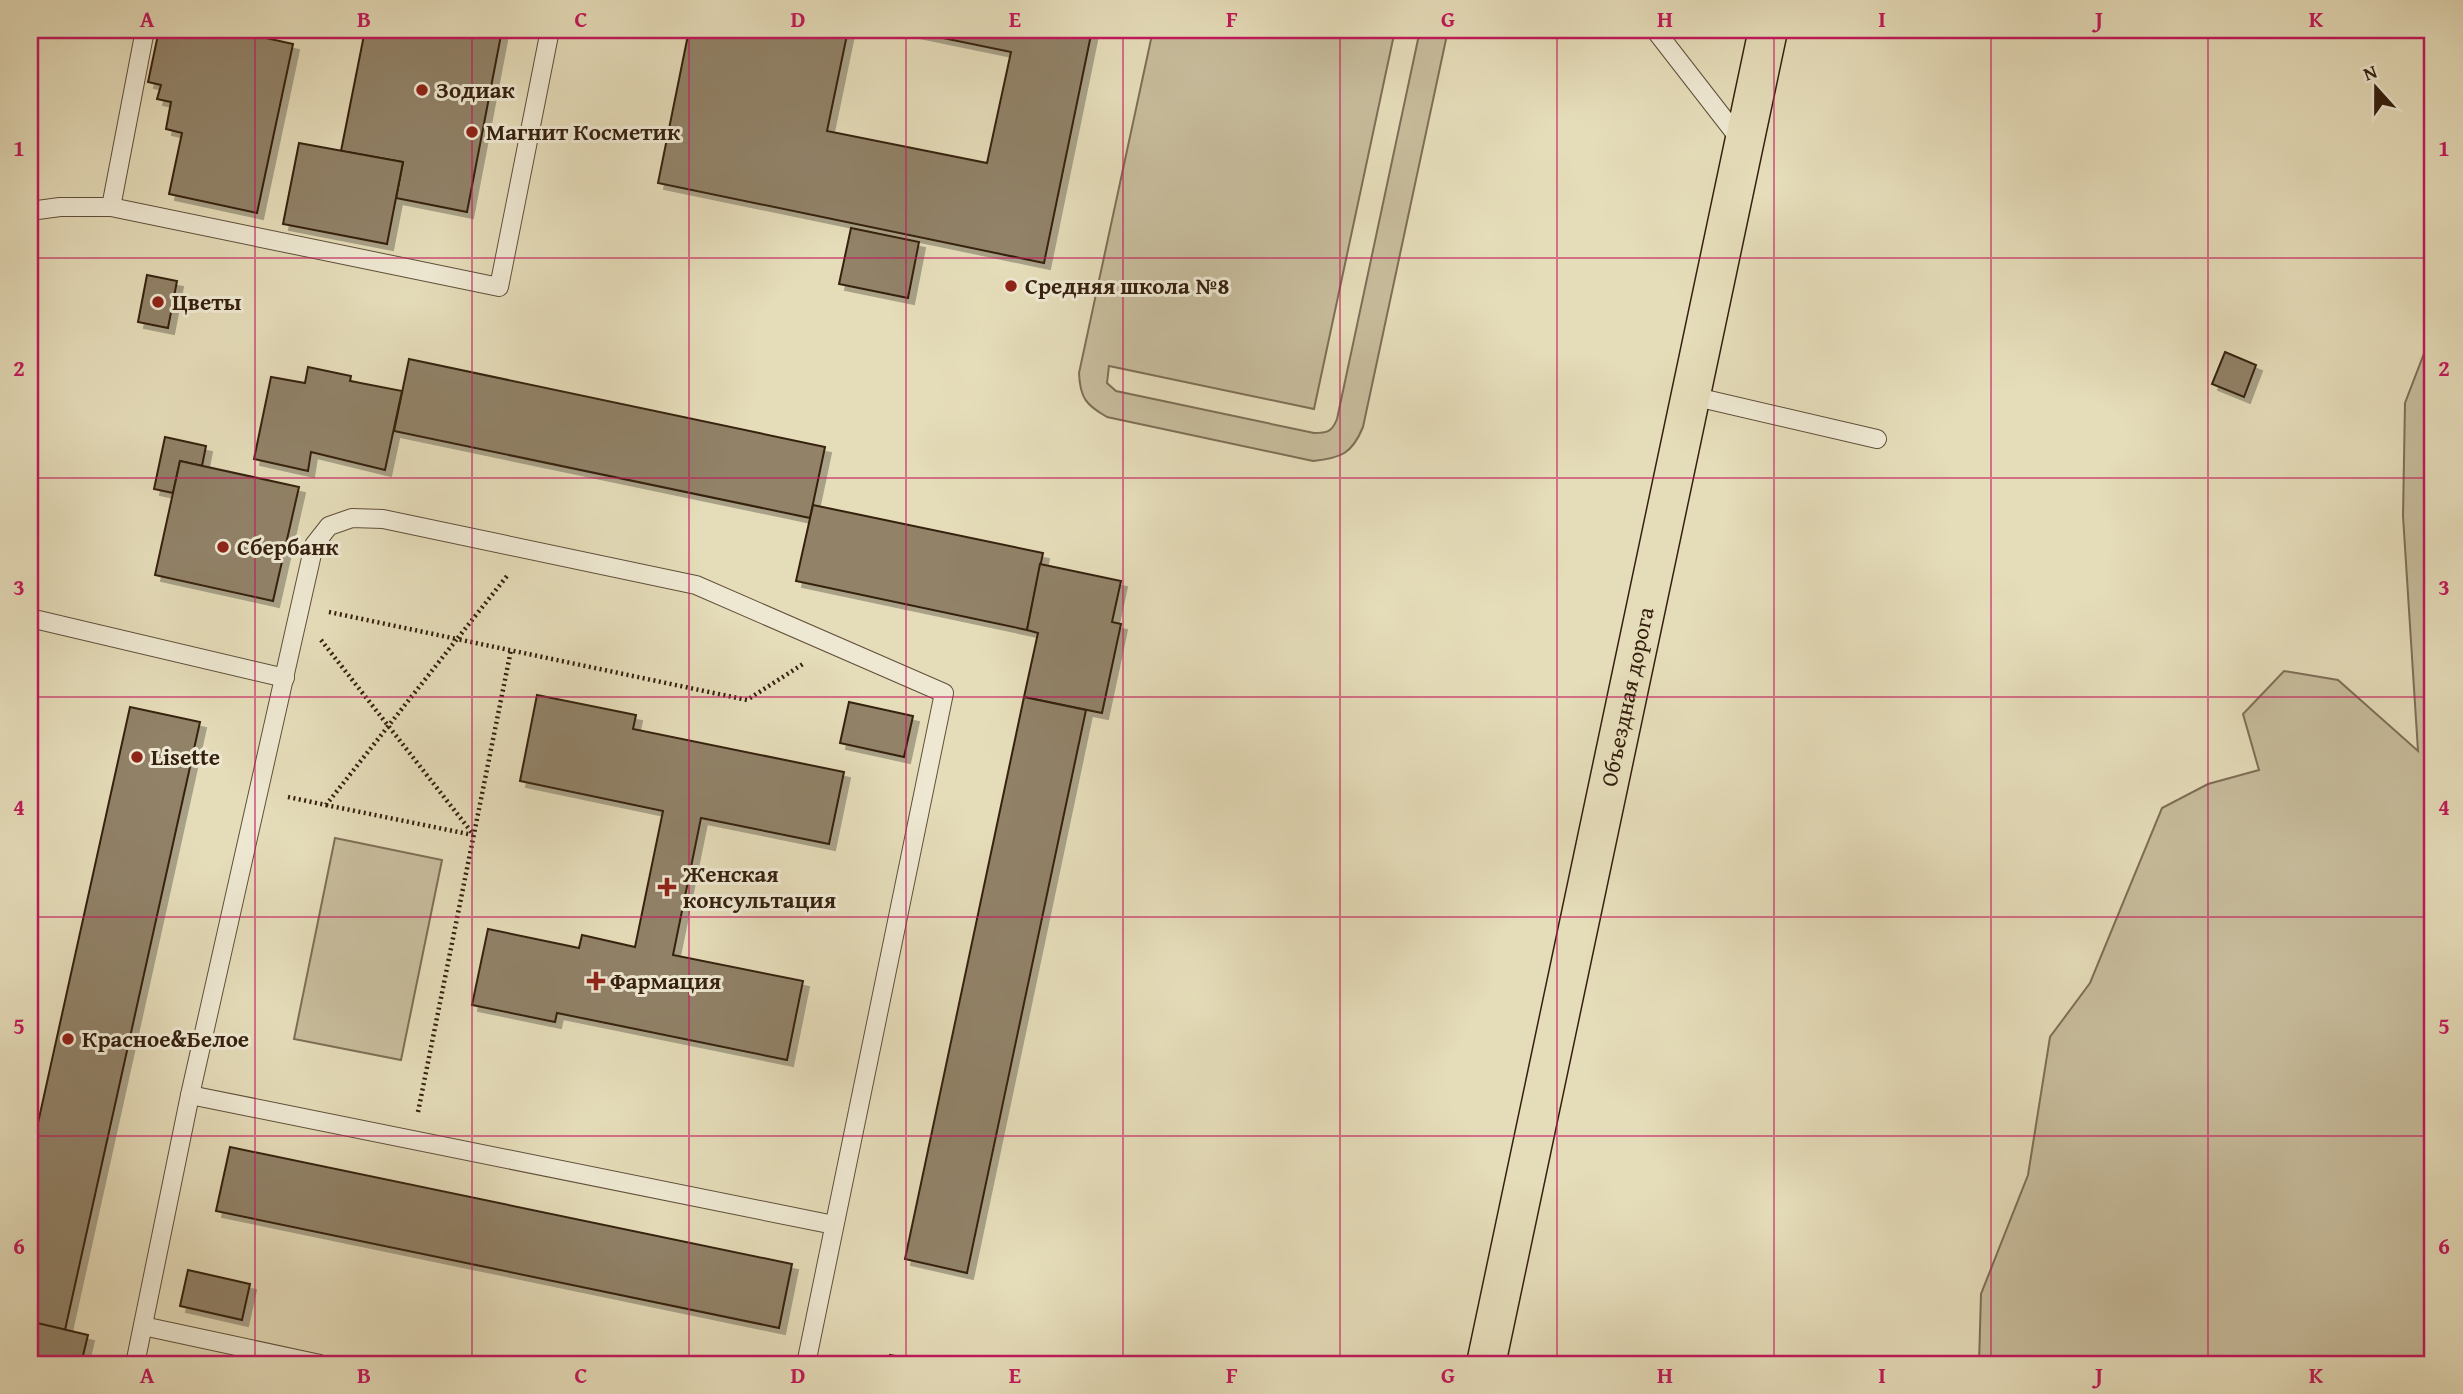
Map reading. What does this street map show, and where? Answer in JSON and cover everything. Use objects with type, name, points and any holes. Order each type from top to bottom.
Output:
[{"type":"main road","name":"Объездная дорога","points":[[1486,1364],[1768,30]]},
{"type":"lane","points":[[111,207],[145,30]]},
{"type":"lane","points":[[30,211],[60,207],[111,207],[499,287],[550,30]]},
{"type":"lane","points":[[1655,30],[1744,145]]},
{"type":"lane","points":[[1692,396],[1877,439]]},
{"type":"lane","points":[[135,1364],[190,1095],[314,545],[329,526],[352,518],[383,519],[696,585],[944,693],[806,1364]]},
{"type":"lane","points":[[30,618],[285,678]]},
{"type":"lane","points":[[190,1095],[834,1225]]},
{"type":"lane","points":[[143,1326],[320,1364]]},
{"type":"path","points":[[326,806],[527,549]]},
{"type":"path","points":[[300,609],[747,700],[833,644]]},
{"type":"path","points":[[300,609],[473,835]]},
{"type":"path","points":[[412,1140],[511,650]]},
{"type":"path","points":[[258,791],[473,835]]},
{"type":"shaded area","points":[[1153,30],[1395,30],[1314,409],[1109,366],[1107,383],[1116,391],[1322,433],[1329,431],[1337,419],[1420,30],[1448,30],[1363,427],[1350,449],[1338,456],[1313,461],[1107,417],[1094,409],[1083,395],[1079,373]]},
{"type":"shaded area","points":[[2433,330],[2433,1364],[1979,1364],[1981,1294],[2028,1175],[2050,1037],[2090,983],[2162,808],[2208,784],[2259,770],[2243,714],[2284,671],[2338,680],[2418,751],[2403,516],[2405,403]]},
{"type":"shaded area","points":[[335,838],[442,860],[401,1060],[294,1039]]},
{"type":"building","points":[[159,30],[249,30],[248,34],[293,44],[257,213],[169,194],[182,133],[166,129],[171,102],[157,99],[161,85],[148,82]]},
{"type":"building","name":"Зодиак","points":[[365,30],[502,30],[467,212],[396,198],[403,162],[341,151]]},
{"type":"building","points":[[689,30],[848,30],[827,131],[987,163],[1011,52],[904,30],[1092,30],[1044,263],[658,183]]},
{"type":"building","points":[[299,143],[403,162],[387,244],[283,224]]},
{"type":"building","points":[[851,228],[919,242],[908,298],[839,284]]},
{"type":"building","name":"Цветы","points":[[147,275],[177,281],[168,328],[138,322]]},
{"type":"building","points":[[2225,352],[2256,365],[2244,397],[2212,384]]},
{"type":"building","points":[[409,359],[825,447],[810,518],[394,431]]},
{"type":"building","points":[[308,367],[351,376],[350,381],[402,391],[385,470],[311,452],[308,471],[254,459],[271,377],[305,383]]},
{"type":"building","points":[[165,437],[206,446],[202,466],[180,461],[173,493],[154,489]]},
{"type":"building","name":"Сбербанк","points":[[180,461],[299,487],[273,601],[155,575]]},
{"type":"building","points":[[813,505],[1043,553],[1027,630],[796,581]]},
{"type":"building","points":[[1040,564],[1121,581],[1112,622],[1121,624],[1102,713],[1024,697],[1038,633],[1027,630]]},
{"type":"building","name":"Женская консультация","points":[[537,695],[636,715],[633,729],[844,772],[829,844],[701,818],[673,955],[803,981],[787,1060],[557,1013],[555,1022],[472,1005],[488,929],[579,948],[582,935],[635,947],[663,811],[520,781]]},
{"type":"building","points":[[1024,697],[1086,710],[967,1273],[905,1259]]},
{"type":"building","points":[[849,702],[913,716],[904,757],[840,743]]},
{"type":"building","points":[[130,707],[200,722],[65,1330],[30,1322],[30,1159]]},
{"type":"building","points":[[230,1147],[792,1264],[779,1328],[216,1211]]},
{"type":"building","points":[[188,1270],[250,1284],[242,1320],[180,1306]]},
{"type":"building","points":[[33,1322],[88,1335],[81,1364],[30,1364]]},
{"type":"building","points":[[890,1355],[939,1364],[888,1364]]},
{"type":"place","name":"Зодиак","points":[[422,90]]},
{"type":"place","name":"Магнит Косметик","points":[[472,132]]},
{"type":"place","name":"Средняя школа №8","points":[[1011,286]]},
{"type":"place","name":"Цветы","points":[[158,302]]},
{"type":"place","name":"Сбербанк","points":[[223,547]]},
{"type":"place","name":"Lisette","points":[[137,757]]},
{"type":"place","name":"Женская консультация","points":[[667,887]]},
{"type":"place","name":"Фармация","points":[[596,981]]},
{"type":"place","name":"Красное&Белое","points":[[68,1039]]}]
